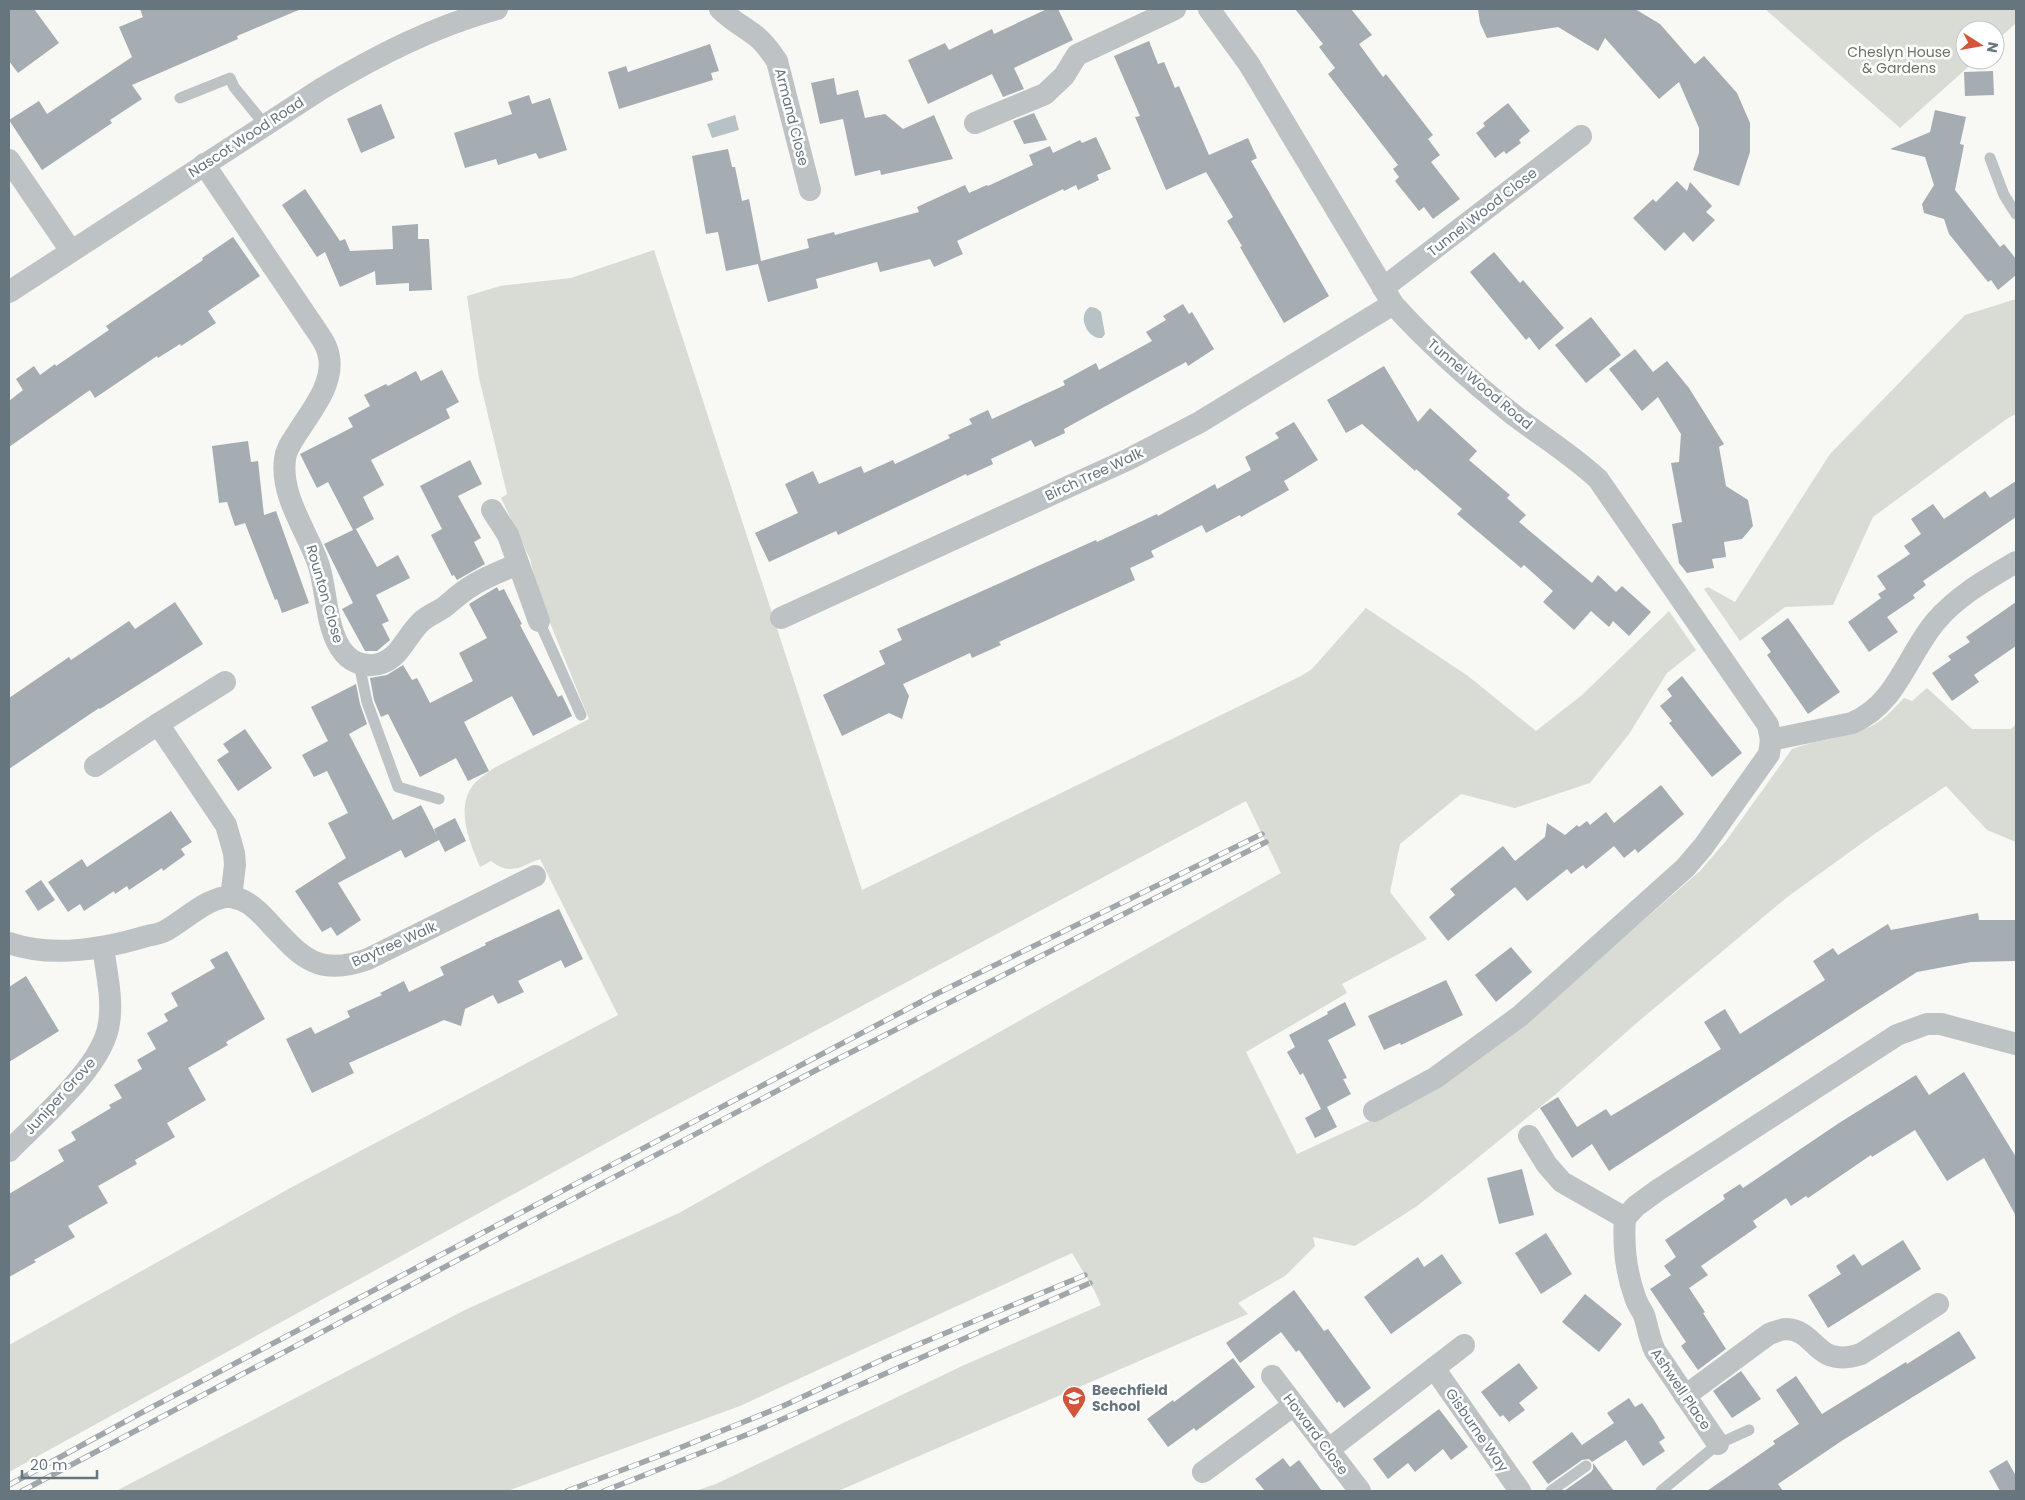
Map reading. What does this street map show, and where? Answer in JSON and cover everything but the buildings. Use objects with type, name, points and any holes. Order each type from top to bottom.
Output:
[{"type":"street","name":"Nascot Wood Road","points":[[9,292],[321,89],[383,53],[470,16],[497,9]]},
{"type":"street","name":"Armand Close","points":[[720,9],[757,36],[768,46],[778,61],[810,190]]},
{"type":"street","points":[[975,124],[1045,94],[1064,76],[1077,55],[1175,9]]},
{"type":"street","name":"Tunnel Wood Road","points":[[1209,9],[1258,80],[1388,296],[1420,334],[1453,364],[1515,416],[1580,462],[1598,478],[1768,725],[1771,740]]},
{"type":"street","name":"Tunnel Wood Close","points":[[1388,296],[1581,136]]},
{"type":"street","points":[[9,160],[71,251]]},
{"type":"street","name":"Rounton Close","points":[[204,164],[327,348],[330,358],[327,379],[320,397],[289,446],[285,457],[285,485],[319,566],[331,626],[336,639],[344,653],[359,664]]},
{"type":"street","name":"Birch Tree Walk","points":[[781,618],[1129,459],[1200,422],[1388,296]]},
{"type":"street","points":[[492,510],[508,535],[539,621]]},
{"type":"street","points":[[1374,1111],[1434,1078],[1520,1016],[1685,868],[1708,840],[1769,754],[1771,740],[1852,723],[1870,714],[1893,690],[1927,632],[1937,619],[1968,592],[2016,562]]},
{"type":"street","points":[[359,664],[381,664],[388,661],[429,615],[451,602],[470,587],[518,564]]},
{"type":"street","points":[[96,766],[225,682]]},
{"type":"street","points":[[9,943],[32,949],[51,950],[103,947],[129,942],[162,933],[214,900],[231,898],[235,865],[234,853],[226,825],[158,724]]},
{"type":"street","name":"Baytree Walk","points":[[231,898],[251,904],[306,958],[318,964],[344,966],[368,959],[535,876]]},
{"type":"street","name":"Juniper Grove","points":[[9,1152],[78,1080],[99,1052],[106,1038],[110,1005],[103,947]]},
{"type":"street","points":[[1529,1136],[1547,1165],[1562,1182],[1625,1218],[1636,1206],[1658,1190],[1897,1035],[1927,1024],[1942,1024],[2016,1044]]},
{"type":"street","name":"Ashwell Place","points":[[1625,1218],[1625,1254],[1636,1299],[1644,1314],[1649,1340],[1655,1352],[1718,1444]]},
{"type":"street","points":[[1685,1396],[1768,1334],[1780,1330],[1795,1331],[1804,1335],[1829,1356],[1852,1357],[1861,1354],[1938,1304]]},
{"type":"street","points":[[1328,1450],[1464,1345]]},
{"type":"street","name":"Gisburne Way","points":[[1434,1368],[1520,1491]]},
{"type":"street","name":"Howard Close","points":[[1272,1376],[1360,1491]]},
{"type":"street","points":[[1203,1472],[1294,1405]]},
{"type":"lane","points":[[180,98],[230,78],[234,87],[265,126]]},
{"type":"lane","points":[[1990,158],[2004,195],[2016,214]]},
{"type":"lane","points":[[539,621],[581,715]]},
{"type":"lane","points":[[359,664],[367,702],[398,787],[439,799]]},
{"type":"lane","points":[[1661,1491],[1718,1444],[1749,1430]]},
{"type":"lane","points":[[1551,1491],[1586,1466]]},
{"type":"green space","name":"Cheslyn House & Gardens","points":[[1765,9],[2016,9],[2016,23],[2005,33],[2005,20],[1955,20],[1955,70],[1965,70],[1900,128]]},
{"type":"green space","points":[[654,250],[862,890],[1301,676],[1312,669],[1366,608],[1468,676],[1536,731],[1582,695],[1669,611],[1696,650],[1667,673],[1629,734],[1590,783],[1515,808],[1461,794],[1400,844],[1390,892],[1427,939],[1342,984],[1347,993],[1246,1052],[1297,1154],[1430,1093],[1511,1036],[1700,871],[1726,841],[1792,749],[1865,729],[1883,719],[1904,698],[1912,701],[1927,688],[1972,729],[2011,729],[2016,724],[2016,842],[1987,830],[1946,786],[1876,833],[1786,898],[1639,1021],[1556,1094],[1464,1169],[1417,1206],[1355,1246],[1313,1237],[1315,1246],[1285,1276],[1238,1303],[1248,1314],[838,1491],[695,1491],[716,1484],[962,1366],[1101,1305],[1072,1253],[740,1406],[507,1491],[116,1491],[465,1310],[679,1213],[1281,873],[1246,801],[650,1119],[9,1472],[9,1345],[292,1187],[618,1015],[540,859],[515,869],[498,866],[491,861],[480,867],[466,826],[465,805],[468,794],[478,780],[494,768],[589,719],[544,608],[530,559],[501,498],[507,494],[479,378],[467,296],[500,286],[571,278]]},
{"type":"green space","points":[[2016,299],[2016,414],[1873,517],[1833,605],[1785,607],[1740,641],[1704,589],[1708,587],[1735,602],[1830,454],[1965,315]]},
{"type":"shaded area","points":[[735,115],[739,130],[712,138],[707,124]]},
{"type":"shaded area","points":[[1090,307],[1096,308],[1101,312],[1105,334],[1102,338],[1092,335],[1085,327],[1084,316]]},
{"type":"railway","points":[[9,1485],[139,1414],[932,996],[1262,834]]},
{"type":"railway","points":[[22,1491],[822,1067],[1266,842]]},
{"type":"railway","points":[[567,1491],[783,1406],[888,1357],[1085,1275]]},
{"type":"railway","points":[[604,1491],[751,1433],[1090,1283]]},
{"type":"place","name":"Beechfield School","points":[[1074,1419]]}]
